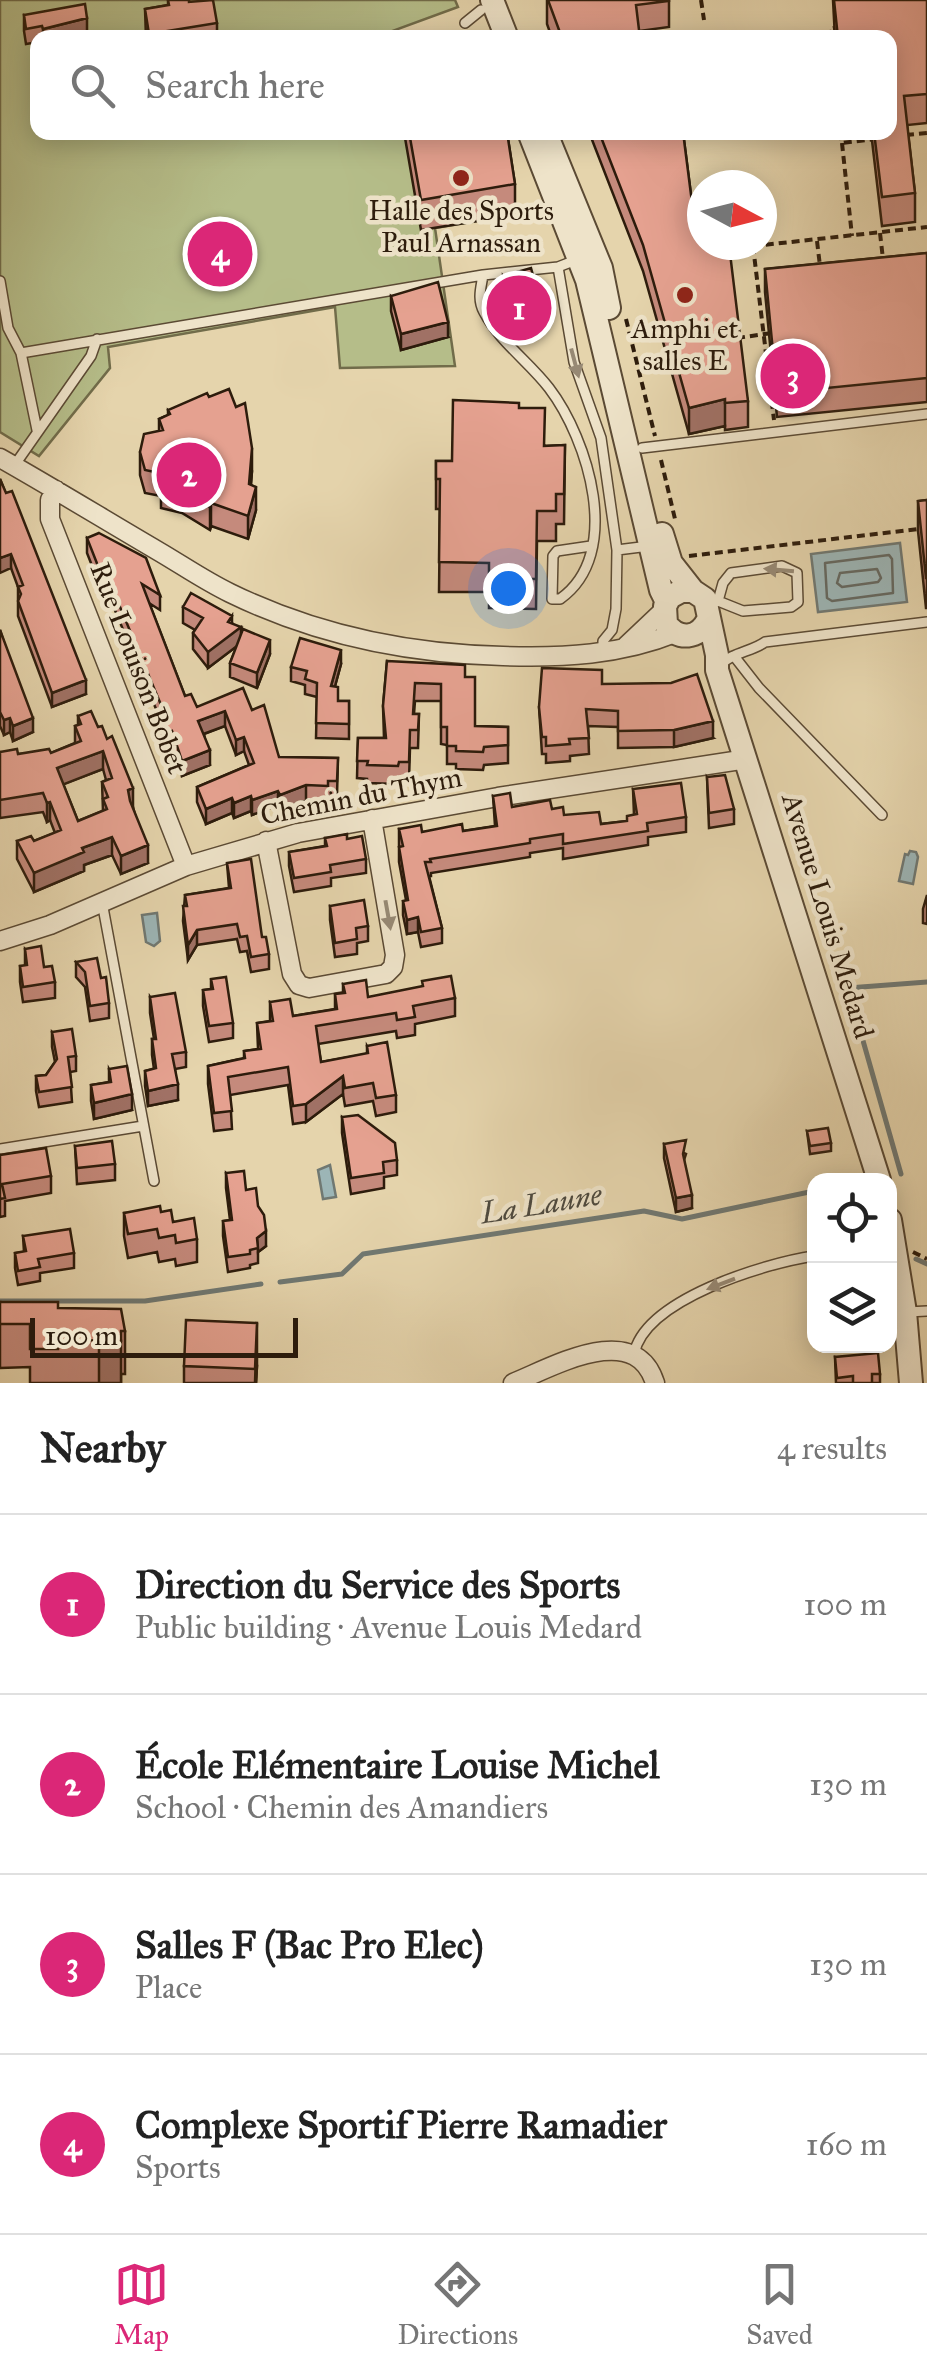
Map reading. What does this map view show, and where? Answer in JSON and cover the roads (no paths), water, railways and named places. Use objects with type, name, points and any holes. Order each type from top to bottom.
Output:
[{"type":"street","points":[[479,8],[500,30]]},
{"type":"street","points":[[532,140],[568,263],[587,280],[665,606],[666,624],[682,635]]},
{"type":"street","name":"Avenue Louis Medard","points":[[549,140],[601,268],[650,447],[671,563],[705,602],[718,655],[726,663],[747,760],[878,1173]]},
{"type":"street","points":[[7,462],[229,593],[289,618],[405,650],[550,658],[644,646],[700,632],[705,602],[675,593],[626,646]]},
{"type":"street","name":"Rue Louison Bobet","points":[[56,490],[50,500],[50,519],[186,866]]},
{"type":"street","name":"Avenue Louis Medard","points":[[682,635],[726,663]]},
{"type":"street","name":"Chemin du Thym","points":[[0,941],[50,925],[186,866],[266,842],[372,819],[747,760]]},
{"type":"street","points":[[266,842],[292,974],[299,985],[310,988],[386,974],[393,967],[395,955],[372,819]]},
{"type":"street","points":[[897,1258],[916,1312],[911,1383]]},
{"type":"street","points":[[513,1383],[576,1357],[608,1349],[634,1354],[652,1372],[656,1383]]},
{"type":"lane","points":[[21,353],[568,263],[574,362],[601,438],[616,550],[616,609],[602,652]]},
{"type":"lane","points":[[484,275],[478,300],[484,313],[550,389],[578,441],[594,490],[591,546],[584,571],[570,592],[560,600],[552,599],[553,556],[557,550],[591,546]]},
{"type":"lane","points":[[0,281],[8,328],[21,353],[37,430]]},
{"type":"lane","points":[[7,462],[37,430],[92,356],[96,339]]},
{"type":"lane","points":[[650,447],[927,414]]},
{"type":"lane","points":[[616,550],[650,546]]},
{"type":"lane","points":[[782,566],[797,573],[800,593],[798,602],[791,607],[743,610],[705,602],[731,573],[782,566]]},
{"type":"lane","points":[[882,815],[760,688],[726,663],[765,642],[927,622]]},
{"type":"lane","points":[[102,902],[154,1182]]},
{"type":"lane","points":[[0,1149],[144,1126]]},
{"type":"lane","points":[[634,1354],[650,1327],[675,1305],[719,1283],[807,1258]]},
{"type":"water","points":[[900,543],[907,602],[818,612],[811,554]]},
{"type":"water","points":[[910,851],[918,857],[913,884],[899,881],[905,854]]},
{"type":"water","points":[[157,913],[160,941],[154,946],[146,942],[142,915]]},
{"type":"water","points":[[330,1165],[336,1197],[323,1199],[318,1170]]},
{"type":"waterway","name":"La Laune","points":[[901,1174],[848,988],[927,982]]},
{"type":"waterway","name":"La Laune","points":[[280,1282],[342,1274],[363,1254],[644,1211],[682,1219],[807,1192]]},
{"type":"waterway","points":[[916,1259],[927,1264]]},
{"type":"waterway","name":"La Laune","points":[[0,1301],[145,1301],[261,1284]]},
{"type":"place","name":"Halle des Sports Paul Arnassan","points":[[461,178]]},
{"type":"place","name":"Complexe Sportif Pierre Ramadier","points":[[220,254]]},
{"type":"place","name":"Amphi et salles E","points":[[685,295]]},
{"type":"place","name":"Direction du Service des Sports","points":[[519,308]]},
{"type":"place","name":"Salles F (Bac Pro Elec)","points":[[793,376]]},
{"type":"place","name":"École Elémentaire Louise Michel","points":[[189,475]]}]
